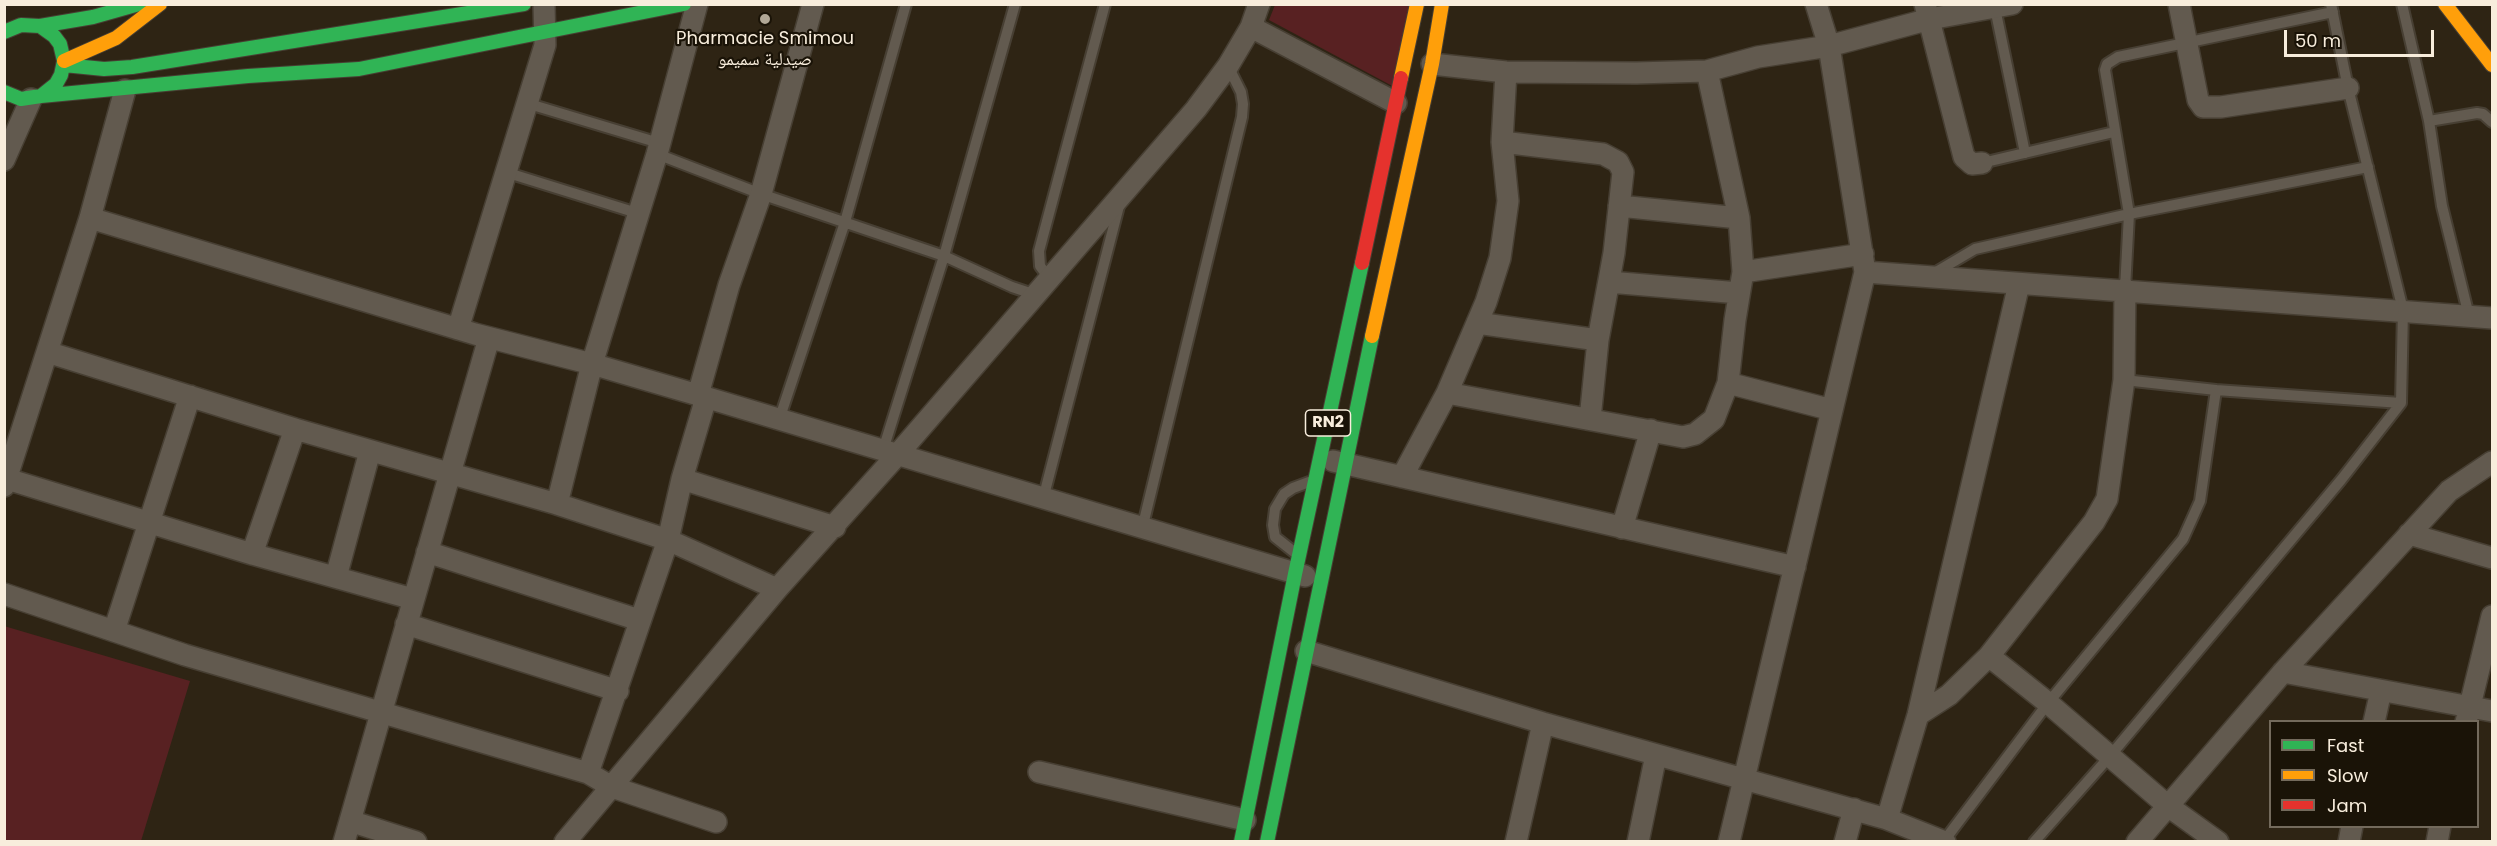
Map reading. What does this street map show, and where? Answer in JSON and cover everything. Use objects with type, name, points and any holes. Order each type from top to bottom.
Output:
[{"type":"main road","points":[[4,32],[21,24],[40,26],[93,17],[139,4]]},
{"type":"main road","points":[[64,63],[131,28],[160,4]]},
{"type":"main road","points":[[64,63],[104,69],[132,67],[524,4]]},
{"type":"main road","points":[[4,92],[21,99],[248,76],[359,69],[684,4]]},
{"type":"main road","name":"RN2","points":[[1243,832],[1297,565],[1417,4]]},
{"type":"main road","name":"RN2","points":[[1271,841],[1320,579],[1432,64],[1442,4]]},
{"type":"main road","points":[[2445,4],[2493,65]]},
{"type":"main road","points":[[36,97],[56,84],[64,63],[60,44],[54,36],[40,26]]},
{"type":"main road","points":[[100,46],[98,61],[104,69]]},
{"type":"street","points":[[458,329],[545,45],[543,4]]},
{"type":"street","points":[[557,504],[592,364],[658,148],[697,4]]},
{"type":"street","points":[[588,773],[668,540],[729,285],[761,194],[813,4]]},
{"type":"street","points":[[566,842],[777,589],[835,527],[891,452],[1042,287],[1196,109],[1228,66],[1251,27],[1258,4]]},
{"type":"street","points":[[1729,842],[1832,410],[1864,263],[1830,46],[1816,4]]},
{"type":"street","points":[[2179,4],[2198,100],[2206,108],[2348,88]]},
{"type":"street","points":[[1432,64],[1506,72],[1707,71],[1758,57],[1830,46],[1928,12],[2004,6]]},
{"type":"street","points":[[1928,12],[1964,157],[1972,164],[1982,163]]},
{"type":"street","points":[[1251,27],[1396,103]]},
{"type":"street","points":[[1447,393],[1683,437],[1695,434],[1714,420],[1728,383],[1743,272],[1739,218],[1707,71]]},
{"type":"street","points":[[1402,477],[1447,393],[1477,323],[1500,258],[1508,201],[1502,142],[1506,72]]},
{"type":"street","points":[[125,90],[90,218],[6,483],[413,599]]},
{"type":"street","points":[[4,160],[36,97]]},
{"type":"street","points":[[1502,142],[1612,157],[1618,162],[1623,172],[1609,282],[1598,340],[1590,419]]},
{"type":"street","points":[[1619,206],[1739,218]]},
{"type":"street","points":[[90,218],[458,329],[702,396],[1142,529],[1297,565],[1320,579]]},
{"type":"street","points":[[1743,272],[1864,263],[1926,278],[2125,289],[2493,318]]},
{"type":"street","points":[[1609,282],[1739,293]]},
{"type":"street","points":[[1887,819],[1918,716],[2019,284]]},
{"type":"street","points":[[1918,716],[1949,694],[1989,656],[2094,522],[2107,499],[2124,380],[2125,289]]},
{"type":"street","points":[[1477,323],[1598,340]]},
{"type":"street","points":[[344,842],[489,338]]},
{"type":"street","points":[[47,352],[295,429],[557,504],[668,540],[777,589]]},
{"type":"street","points":[[1728,383],[1832,410]]},
{"type":"street","points":[[114,631],[190,396]]},
{"type":"street","points":[[252,554],[295,429]]},
{"type":"street","points":[[1622,528],[1651,430]]},
{"type":"street","points":[[336,577],[370,451]]},
{"type":"street","points":[[1321,459],[1795,567]]},
{"type":"street","points":[[2137,842],[2283,672],[2449,491],[2493,462]]},
{"type":"street","points":[[682,479],[835,527]]},
{"type":"street","points":[[2409,534],[2493,558]]},
{"type":"street","points":[[427,552],[639,620]]},
{"type":"street","points":[[4,594],[185,655],[588,773],[612,787],[716,822]]},
{"type":"street","points":[[2468,714],[2493,616]]},
{"type":"street","points":[[406,624],[618,691]]},
{"type":"street","points":[[1306,651],[1544,723],[1887,819],[1945,841]]},
{"type":"street","points":[[1989,656],[2048,703],[2168,806],[2218,842]]},
{"type":"street","points":[[2283,672],[2381,691],[2468,714],[2493,711]]},
{"type":"street","points":[[2374,720],[2381,691]]},
{"type":"street","points":[[1516,842],[1544,723]]},
{"type":"street","points":[[1638,842],[1656,755]]},
{"type":"street","points":[[1039,772],[1271,841]]},
{"type":"street","points":[[1845,842],[1854,810]]},
{"type":"street","points":[[350,821],[416,842]]},
{"type":"lane","points":[[779,420],[845,222],[906,4]]},
{"type":"lane","points":[[891,452],[1015,4]]},
{"type":"lane","points":[[526,104],[658,148],[761,194],[944,256],[1012,287],[1042,287],[1038,251],[1105,4]]},
{"type":"lane","points":[[2402,4],[2429,121],[2442,206],[2469,316]]},
{"type":"lane","points":[[2004,6],[2025,153]]},
{"type":"lane","points":[[2034,842],[2110,756],[2341,480],[2401,404],[2403,310],[2348,88],[2332,8],[2188,44],[2118,57],[2107,64],[2104,70],[2129,213],[2125,289]]},
{"type":"lane","points":[[1142,529],[1242,117],[1241,92],[1228,66]]},
{"type":"lane","points":[[2429,121],[2477,113],[2483,114],[2493,122]]},
{"type":"lane","points":[[1982,163],[2114,132]]},
{"type":"lane","points":[[1926,278],[1975,249],[2129,213],[2368,167]]},
{"type":"lane","points":[[505,172],[637,213]]},
{"type":"lane","points":[[1043,499],[1121,197]]},
{"type":"lane","points":[[2124,380],[2216,390],[2401,404]]},
{"type":"lane","points":[[1945,841],[2048,703],[2183,539],[2200,501],[2216,390]]},
{"type":"lane","points":[[1297,565],[1275,537],[1273,525],[1275,509],[1284,494],[1293,488],[1316,480]]},
{"type":"shaded area","points":[[1275,5],[1417,5],[1398,89],[1269,20]]},
{"type":"shaded area","points":[[4,626],[190,681],[141,841],[5,841]]},
{"type":"traffic: fast","points":[[40,26],[93,17],[139,4]]},
{"type":"traffic: fast","points":[[64,65],[104,69],[132,67],[524,4]]},
{"type":"traffic: fast","points":[[41,96],[248,76],[359,69],[684,4]]},
{"type":"traffic: fast","points":[[4,32],[21,25],[40,26],[54,36],[60,44],[64,61],[56,84],[41,96],[21,99],[4,92]]},
{"type":"traffic: fast","points":[[1241,842],[1295,574],[1362,263]]},
{"type":"traffic: fast","points":[[1267,842],[1372,336]]},
{"type":"traffic: slow","points":[[64,61],[116,38],[160,4]]},
{"type":"traffic: slow","points":[[1401,78],[1417,4]]},
{"type":"traffic: slow","points":[[1372,336],[1432,64],[1442,4]]},
{"type":"traffic: slow","points":[[2445,4],[2492,65]]},
{"type":"traffic: jam","points":[[1362,263],[1401,78]]},
{"type":"place","name":"Pharmacie Smimou صيدلية سميمو","points":[[765,19]]}]
